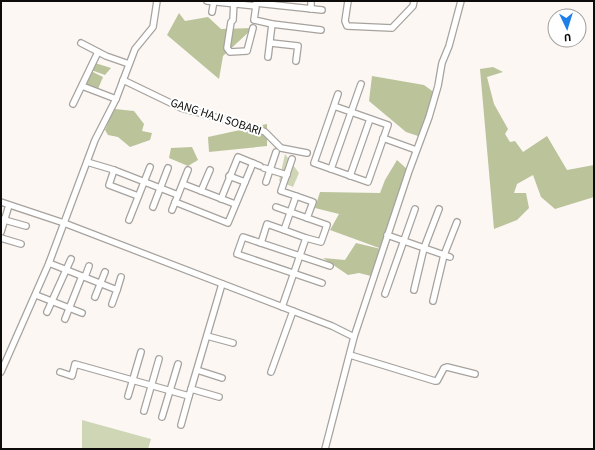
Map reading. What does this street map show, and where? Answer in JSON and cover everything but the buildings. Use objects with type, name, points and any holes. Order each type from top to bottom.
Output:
[{"type":"street","points":[[1,372],[49,263],[95,140],[116,99],[135,49],[146,37],[152,27],[157,1]]},
{"type":"street","points":[[212,12],[211,1],[290,4],[322,10]]},
{"type":"street","points":[[311,1],[311,9]]},
{"type":"street","points":[[348,1],[345,21],[347,26],[392,28],[413,6],[414,1]]},
{"type":"street","points":[[325,449],[354,337],[387,234],[438,86],[442,63],[451,39],[461,1]]},
{"type":"street","points":[[234,2],[233,20],[231,22],[228,48],[230,52],[247,51],[254,25],[255,3]]},
{"type":"street","points":[[254,25],[272,24],[321,30]]},
{"type":"street","points":[[268,57],[271,43],[272,24]]},
{"type":"street","points":[[81,43],[98,52],[129,64]]},
{"type":"street","points":[[271,43],[298,46],[296,61]]},
{"type":"street","points":[[73,104],[98,52]]},
{"type":"street","name":"GANG HAJI SOBARI","points":[[123,80],[181,108],[265,132],[281,148],[306,152]]},
{"type":"street","points":[[331,169],[360,84]]},
{"type":"street","points":[[82,86],[116,99]]},
{"type":"street","points":[[334,106],[388,125],[368,182],[314,163],[338,94]]},
{"type":"street","points":[[350,176],[370,119]]},
{"type":"street","points":[[383,138],[416,150]]},
{"type":"street","points":[[266,182],[265,168],[276,152]]},
{"type":"street","points":[[220,198],[238,157],[286,175]]},
{"type":"street","points":[[292,159],[281,191],[313,202],[307,218]]},
{"type":"street","points":[[87,162],[114,170],[178,195]]},
{"type":"street","points":[[175,202],[228,223],[253,163]]},
{"type":"street","points":[[128,220],[150,167]]},
{"type":"street","points":[[153,207],[168,168]]},
{"type":"street","points":[[114,170],[109,184],[138,196]]},
{"type":"street","points":[[172,210],[188,170]]},
{"type":"street","points":[[201,191],[210,170]]},
{"type":"street","points":[[229,176],[245,182]]},
{"type":"street","points":[[183,184],[235,204]]},
{"type":"street","points":[[284,230],[296,196]]},
{"type":"street","points":[[1,202],[64,223],[332,326],[354,337]]},
{"type":"street","points":[[1,232],[3,219],[10,205]]},
{"type":"street","points":[[261,242],[267,224],[321,242],[327,225],[276,207]]},
{"type":"street","points":[[385,294],[415,209]]},
{"type":"street","points":[[414,290],[424,248],[439,209]]},
{"type":"street","points":[[3,219],[26,226]]},
{"type":"street","points":[[433,301],[457,222]]},
{"type":"street","points":[[387,234],[447,256]]},
{"type":"street","points":[[322,283],[237,254],[243,237],[330,266]]},
{"type":"street","points":[[1,238],[20,244]]},
{"type":"street","points":[[282,307],[306,238]]},
{"type":"street","points":[[47,312],[71,259]]},
{"type":"street","points":[[49,263],[117,290]]},
{"type":"street","points":[[64,319],[89,266]]},
{"type":"street","points":[[95,297],[105,272]]},
{"type":"street","points":[[112,304],[121,277]]},
{"type":"street","points":[[181,425],[222,284]]},
{"type":"street","points":[[36,295],[82,313]]},
{"type":"street","points":[[271,372],[293,311]]},
{"type":"street","points":[[207,336],[233,343]]},
{"type":"street","points":[[128,396],[141,352]]},
{"type":"street","points":[[350,355],[435,381],[437,381],[444,368],[447,367],[475,374]]},
{"type":"street","points":[[144,411],[159,359]]},
{"type":"street","points":[[60,372],[72,376],[75,364],[189,396]]},
{"type":"street","points":[[162,418],[178,364]]},
{"type":"street","points":[[197,370],[222,378]]},
{"type":"street","points":[[191,389],[219,397]]},
{"type":"green space","points":[[179,13],[185,21],[208,17],[221,29],[253,28],[223,56],[219,79],[167,35]]},
{"type":"green space","points":[[95,63],[111,68],[105,75],[91,70]]},
{"type":"green space","points":[[493,67],[503,72],[487,77],[494,104],[508,129],[505,134],[510,142],[515,141],[523,152],[547,136],[567,170],[594,165],[594,197],[555,209],[541,197],[533,175],[517,184],[514,193],[526,193],[529,208],[517,220],[494,229],[480,69]]},
{"type":"green space","points":[[91,71],[103,77],[98,89],[86,85]]},
{"type":"green space","points":[[372,76],[424,85],[435,93],[421,137],[406,132],[369,101]]},
{"type":"green space","points":[[115,109],[134,111],[144,124],[142,131],[152,133],[150,140],[130,147],[118,137],[108,135],[105,130]]},
{"type":"green space","points":[[267,124],[267,146],[209,152],[208,137]]},
{"type":"green space","points":[[192,147],[198,160],[188,166],[169,158],[171,148]]},
{"type":"green space","points":[[285,154],[299,173],[293,187],[279,181]]},
{"type":"green space","points":[[397,160],[409,171],[382,249],[330,230],[339,214],[315,208],[320,192],[380,193],[385,180]]},
{"type":"green space","points":[[356,243],[381,249],[371,276],[359,273],[348,275],[323,258],[345,260]]},
{"type":"green space","points":[[82,420],[151,439],[148,449],[82,449]]}]
